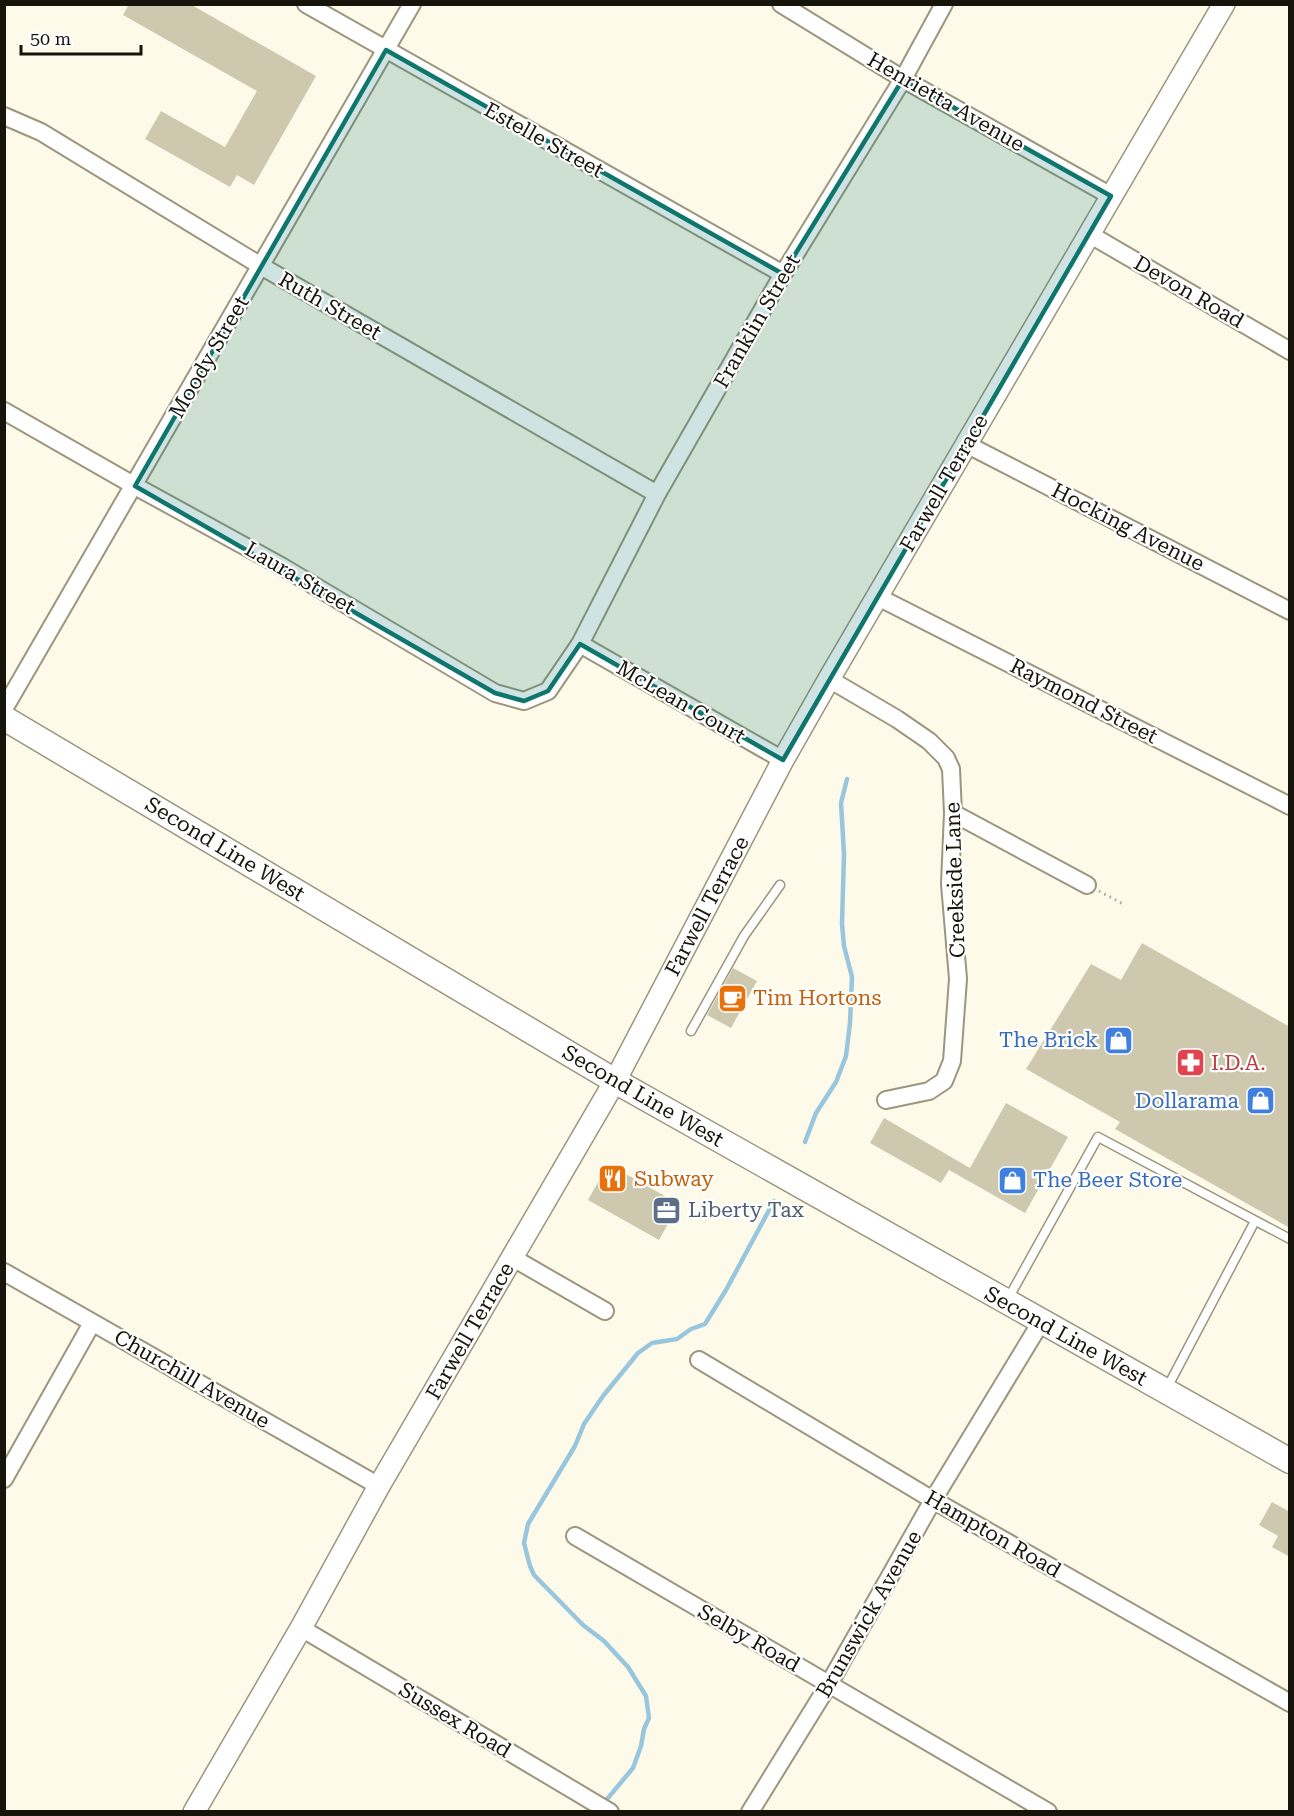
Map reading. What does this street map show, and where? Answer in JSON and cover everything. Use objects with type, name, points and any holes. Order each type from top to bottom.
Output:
[{"type":"main road","name":"Second Line West","points":[[4,718],[615,1082],[1290,1461]]},
{"type":"street","name":"Estelle Street","points":[[306,4],[783,274]]},
{"type":"street","name":"Moody Street","points":[[4,709],[412,4]]},
{"type":"street","name":"Henrietta Avenue","points":[[781,4],[903,79],[1112,196]]},
{"type":"street","name":"Franklin Street","points":[[580,644],[657,494],[783,274],[903,79],[944,4]]},
{"type":"street","name":"Farwell Terrace","points":[[194,1812],[301,1628],[379,1486],[615,1082],[783,760],[829,679],[1224,4]]},
{"type":"street","name":"Ruth Street","points":[[4,116],[41,132],[261,266],[657,494]]},
{"type":"street","name":"Devon Road","points":[[1089,234],[1289,348]]},
{"type":"street","name":"Laura Street","points":[[4,411],[281,566],[495,693],[524,701],[548,691],[580,644]]},
{"type":"street","name":"Hocking Avenue","points":[[966,444],[1290,611]]},
{"type":"street","name":"Raymond Street","points":[[878,597],[1290,806]]},
{"type":"street","name":"McLean Court","points":[[580,644],[783,760]]},
{"type":"street","name":"Creekside Lane","points":[[829,679],[929,741],[946,758],[951,769],[950,884],[958,979],[952,1061],[944,1082],[929,1091],[886,1100]]},
{"type":"street","points":[[952,813],[1087,885]]},
{"type":"street","points":[[513,1258],[605,1311]]},
{"type":"street","name":"Churchill Avenue","points":[[4,1272],[379,1486]]},
{"type":"street","name":"Brunswick Avenue","points":[[750,1812],[829,1684],[933,1500],[1041,1322]]},
{"type":"street","points":[[4,1479],[92,1323]]},
{"type":"street","name":"Hampton Road","points":[[699,1360],[933,1500],[1290,1703]]},
{"type":"street","name":"Selby Road","points":[[575,1536],[1048,1812]]},
{"type":"street","name":"Sussex Road","points":[[301,1628],[609,1811]]},
{"type":"lane","points":[[692,1031],[744,936],[780,885]]},
{"type":"lane","points":[[1006,1302],[1098,1137],[1290,1239]]},
{"type":"lane","points":[[1165,1392],[1255,1221]]},
{"type":"path","points":[[1087,885],[1125,905]]},
{"type":"highlighted area","points":[[386,50],[783,274],[903,79],[1111,196],[783,760],[580,644],[548,691],[524,701],[495,693],[135,486]]},
{"type":"building","points":[[129,4],[190,4],[316,76],[254,185],[237,175],[230,187],[145,139],[161,111],[225,147],[257,91],[123,15]]},
{"type":"building","points":[[1142,943],[1290,1027],[1290,1228],[1115,1129],[1120,1122],[1026,1069],[1091,964],[1121,980]]},
{"type":"building","name":"Tim Hortons","points":[[733,968],[757,981],[731,1028],[707,1015]]},
{"type":"building","points":[[1006,1103],[1068,1137],[1025,1213],[949,1170],[941,1183],[870,1143],[884,1118],[970,1168]]},
{"type":"building","points":[[608,1164],[679,1204],[659,1240],[588,1200]]},
{"type":"building","points":[[1272,1502],[1290,1512],[1290,1557],[1272,1547],[1278,1536],[1259,1525]]},
{"type":"waterway","points":[[805,1142],[816,1113],[836,1082],[846,1056],[850,1023],[852,977],[844,946],[842,924],[844,854],[841,803],[847,779]]},
{"type":"waterway","points":[[603,1804],[633,1768],[649,1718],[646,1696],[628,1667],[604,1641],[583,1625],[534,1575],[524,1543],[528,1524],[575,1446],[584,1424],[603,1396],[638,1353],[652,1343],[677,1339],[691,1329],[705,1324],[774,1201]]},
{"type":"place","name":"Tim Hortons","points":[[732,998]]},
{"type":"place","name":"The Brick","points":[[1119,1040]]},
{"type":"place","name":"I.D.A.","points":[[1190,1063]]},
{"type":"place","name":"Dollarama","points":[[1260,1101]]},
{"type":"place","name":"Subway","points":[[613,1179]]},
{"type":"place","name":"The Beer Store","points":[[1012,1180]]},
{"type":"place","name":"Liberty Tax","points":[[667,1210]]}]
